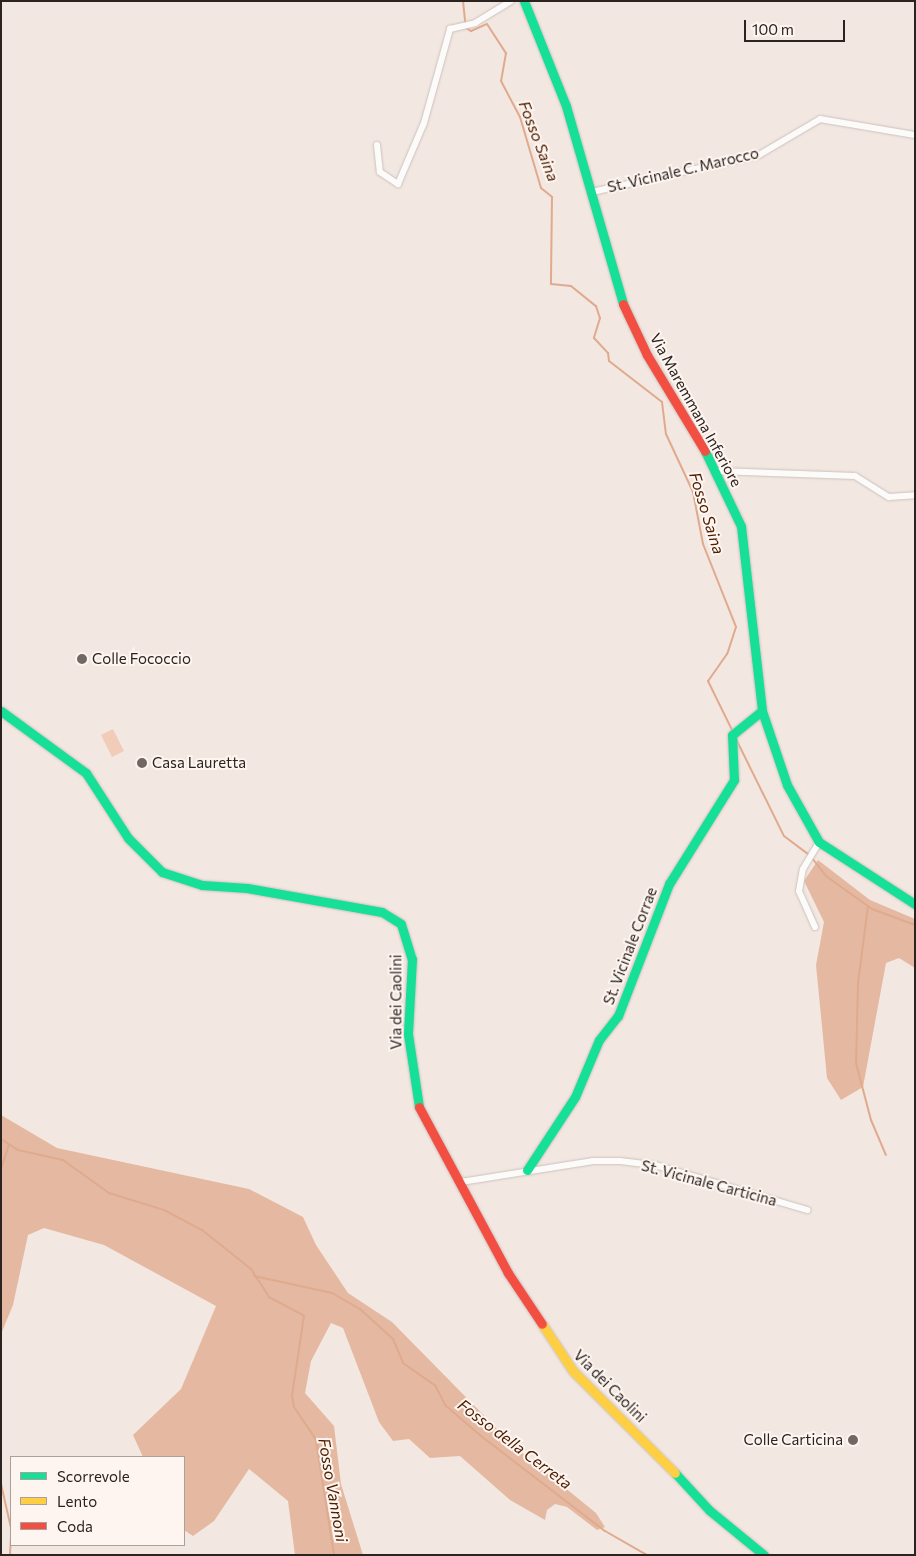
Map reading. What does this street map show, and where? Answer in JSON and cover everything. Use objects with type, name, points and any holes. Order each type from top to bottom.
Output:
[{"type":"street","points":[[377,145],[380,172],[398,184],[411,162],[432,101],[444,39],[450,29],[469,24],[511,1]]},
{"type":"street","name":"Via Maremmana Inferiore","points":[[524,1],[561,90],[625,308],[647,355],[717,471],[746,545],[762,711],[787,785],[819,842],[915,904]]},
{"type":"street","name":"St. Vicinale C. Marocco","points":[[592,192],[759,155],[820,119],[915,135]]},
{"type":"street","points":[[717,471],[855,476],[889,497],[915,495]]},
{"type":"street","name":"Via dei Caolini","points":[[1,711],[86,773],[128,838],[162,872],[202,885],[247,888],[382,912],[401,924],[412,960],[408,1034],[416,1098],[422,1117],[461,1182],[508,1273],[557,1353],[709,1510],[764,1555]]},
{"type":"street","name":"St. Vicinale Corrae","points":[[527,1170],[575,1097],[598,1040],[618,1016],[668,884],[734,780],[732,735],[762,711]]},
{"type":"street","points":[[815,927],[799,891],[803,870],[819,842]]},
{"type":"street","name":"St. Vicinale Carticina","points":[[461,1182],[593,1161],[655,1165],[807,1210]]},
{"type":"shaded area","points":[[113,729],[124,751],[112,757],[101,735]]},
{"type":"shaded area","points":[[818,860],[870,900],[915,919],[915,968],[899,958],[886,963],[863,1087],[841,1100],[827,1078],[816,965],[824,922],[804,881]]},
{"type":"shaded area","points":[[1,1115],[57,1148],[249,1189],[303,1217],[316,1245],[348,1293],[392,1322],[516,1448],[596,1513],[605,1527],[597,1530],[567,1507],[555,1504],[547,1510],[545,1520],[510,1500],[460,1456],[430,1458],[409,1439],[393,1441],[379,1422],[343,1328],[331,1323],[311,1361],[305,1393],[334,1426],[341,1484],[363,1555],[295,1555],[288,1501],[249,1469],[214,1521],[193,1536],[185,1531],[185,1456],[143,1456],[133,1435],[181,1389],[216,1306],[104,1245],[44,1228],[28,1235],[13,1305],[1,1334]]},
{"type":"waterway","name":"Fosso Saina","points":[[463,1],[466,28],[471,31],[487,24],[506,53],[501,81],[520,117],[541,188],[552,197],[551,284],[571,286],[596,306],[600,318],[594,338],[608,353],[609,361],[662,402],[666,434],[693,492],[703,544],[736,627],[727,654],[708,681],[732,730]]},
{"type":"waterway","name":"Fosso Saina","points":[[736,739],[784,836],[809,855]]},
{"type":"waterway","name":"Fosso Saina","points":[[812,858],[826,876],[872,909],[915,925]]},
{"type":"waterway","points":[[868,906],[858,983],[856,1063],[871,1120],[886,1155]]},
{"type":"waterway","name":"Fosso Vannoni","points":[[1,1139],[18,1150],[63,1160],[109,1193],[164,1210],[202,1230],[251,1269],[269,1297],[304,1316],[292,1395],[294,1407],[316,1440],[334,1555]]},
{"type":"waterway","points":[[1,1169],[9,1145]]},
{"type":"waterway","name":"Fosso della Cerreta","points":[[254,1276],[332,1293],[360,1309],[393,1339],[403,1363],[435,1385],[445,1405],[481,1436],[605,1531],[647,1555]]},
{"type":"waterway","points":[[1,1484],[10,1524]]},
{"type":"waterway","points":[[10,1546],[10,1555]]},
{"type":"traffic: fast","points":[[524,1],[566,106],[623,304]]},
{"type":"traffic: fast","points":[[705,451],[741,526],[762,711],[787,785],[819,842],[915,904]]},
{"type":"traffic: fast","points":[[1,711],[86,773],[128,838],[162,872],[202,885],[247,888],[382,912],[401,924],[412,959],[408,1034],[419,1107]]},
{"type":"traffic: fast","points":[[527,1170],[575,1097],[599,1040],[618,1016],[669,884],[734,780],[732,735],[762,711]]},
{"type":"traffic: fast","points":[[675,1473],[709,1510],[764,1555]]},
{"type":"traffic: slow","points":[[542,1324],[573,1371],[675,1473]]},
{"type":"traffic: jam","points":[[623,304],[647,355],[705,451]]},
{"type":"traffic: jam","points":[[419,1107],[508,1273],[542,1324]]},
{"type":"place","name":"Colle Fococcio","points":[[82,659]]},
{"type":"place","name":"Casa Lauretta","points":[[142,763]]},
{"type":"place","name":"Colle Carticina","points":[[853,1440]]}]
